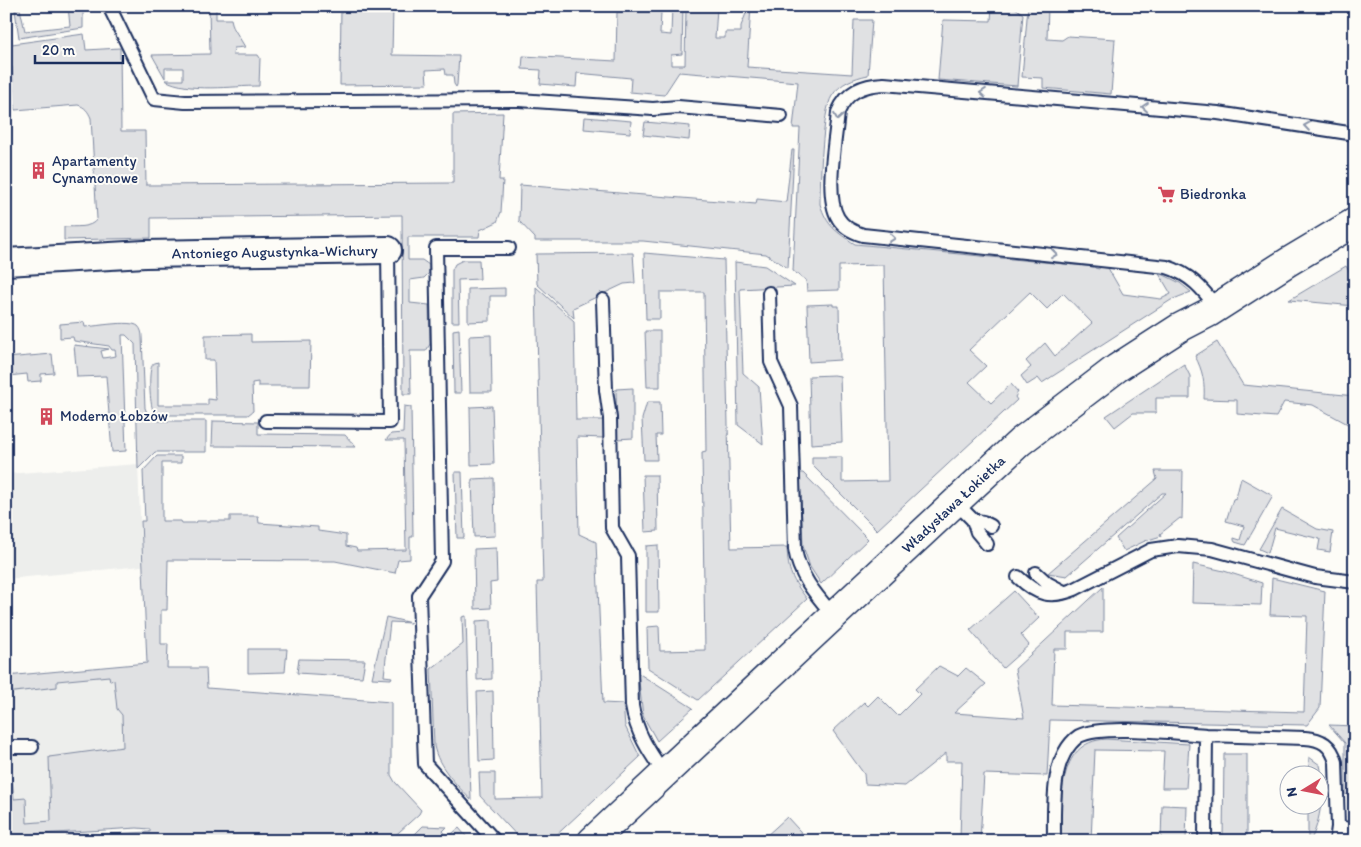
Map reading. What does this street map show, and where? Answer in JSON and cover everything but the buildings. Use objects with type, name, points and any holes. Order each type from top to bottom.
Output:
[{"type":"street","name":"Władysława Łokietka","points":[[592,841],[833,615],[964,511],[1020,442],[1110,373],[1179,328],[1217,308],[1355,222]]},
{"type":"street","name":"Antoniego Augustynka-Wichury","points":[[6,262],[145,254],[388,250]]},
{"type":"lane","points":[[109,6],[154,99],[185,102],[519,100],[653,109],[678,107],[781,116]]},
{"type":"lane","points":[[1217,308],[1195,281],[1186,274],[1167,267],[863,235],[854,232],[838,219],[832,200],[838,112],[842,103],[848,95],[858,89],[870,85],[884,84],[1218,113],[1355,134]]},
{"type":"lane","points":[[495,841],[425,764],[419,596],[442,561],[436,248],[509,248]]},
{"type":"lane","name":"Antoniego Augustynka-Wichury","points":[[266,421],[390,422],[388,250]]},
{"type":"lane","points":[[769,293],[771,362],[791,406],[796,554],[806,581],[833,615]]},
{"type":"lane","points":[[603,300],[606,390],[610,418],[612,528],[628,556],[632,706],[635,722],[642,739],[664,773]]},
{"type":"lane","points":[[964,511],[991,526]]},
{"type":"lane","points":[[964,511],[987,544]]},
{"type":"lane","points":[[1018,577],[1038,593],[1053,594],[1064,592],[1151,550],[1178,546],[1212,549],[1315,577],[1355,582]]},
{"type":"lane","points":[[1036,573],[1047,583],[1064,592]]},
{"type":"lane","points":[[1054,841],[1057,774],[1066,752],[1071,743],[1079,736],[1109,730],[1314,738],[1325,743],[1336,762],[1338,827],[1336,841]]},
{"type":"lane","points":[[1205,841],[1206,734]]},
{"type":"lane","points":[[6,747],[32,747]]},
{"type":"lane","points":[[1338,827],[1355,830]]},
{"type":"shaded area","points":[[68,6],[83,6],[83,28],[19,38],[15,10],[20,9],[25,31],[70,26]]},
{"type":"shaded area","points":[[209,6],[216,6],[216,19],[231,19],[233,27],[245,47],[234,48],[233,55],[258,55],[260,58],[259,86],[198,88],[175,84],[165,80],[183,80],[183,68],[165,68],[165,78],[152,55],[210,54]]},
{"type":"shaded area","points":[[341,6],[393,6],[392,55],[459,56],[456,87],[453,75],[446,75],[445,69],[426,70],[427,84],[340,85]]},
{"type":"shaded area","points":[[672,6],[683,6],[682,54],[671,55],[671,65],[685,65],[686,7],[717,8],[715,38],[725,38],[725,32],[741,32],[741,26],[749,6],[751,6],[747,67],[852,74],[854,20],[872,20],[868,75],[848,82],[835,91],[826,116],[822,148],[820,204],[833,228],[855,244],[1095,267],[1099,269],[1100,267],[1108,268],[1123,294],[1161,299],[1171,294],[1158,272],[1180,283],[1191,292],[1171,300],[1042,383],[1038,378],[1027,385],[1021,376],[1031,367],[1026,361],[1045,343],[1055,356],[1092,323],[1063,293],[1047,309],[1030,292],[969,350],[986,366],[969,382],[991,403],[1011,384],[1018,392],[1015,397],[1017,400],[877,530],[812,465],[812,457],[842,457],[842,482],[888,481],[884,265],[839,266],[839,290],[807,291],[806,280],[793,271],[800,128],[793,128],[798,82],[679,72],[664,95],[630,92],[631,78],[577,73],[576,87],[540,84],[541,70],[522,69],[523,56],[616,61],[617,12],[661,12],[660,34],[671,35]]},
{"type":"shaded area","points":[[992,6],[1014,7],[1023,14],[1017,86],[938,80],[943,20],[991,21]]},
{"type":"shaded area","points":[[1028,6],[1048,6],[1047,39],[1062,40],[1068,36],[1115,39],[1111,94],[1043,88],[1043,78],[1022,77]]},
{"type":"shaded area","points":[[6,15],[8,15],[12,44],[84,34],[86,50],[120,48],[121,131],[145,131],[146,185],[453,183],[453,114],[503,113],[499,180],[503,180],[501,212],[497,222],[480,230],[479,237],[408,237],[408,260],[422,260],[429,265],[429,273],[424,278],[410,280],[410,303],[429,305],[430,344],[426,351],[410,351],[411,394],[403,394],[402,215],[151,218],[151,238],[64,240],[64,227],[87,226],[97,219],[91,118],[83,107],[78,105],[15,110],[12,67],[6,66]]},
{"type":"shaded area","points":[[585,117],[631,121],[630,133],[584,129]]},
{"type":"shaded area","points":[[645,122],[690,126],[689,140],[643,135]]},
{"type":"shaded area","points":[[792,150],[794,150],[788,268],[766,254],[643,241],[535,241],[535,238],[519,221],[520,185],[756,204],[757,199],[786,202]]},
{"type":"shaded area","points":[[633,253],[635,283],[624,284],[573,308],[574,318],[537,284],[536,254]]},
{"type":"shaded area","points":[[644,253],[724,260],[731,548],[787,547],[788,563],[792,575],[807,599],[698,700],[648,668],[647,627],[659,626],[660,651],[705,650],[702,452],[706,451],[704,292],[660,292],[660,319],[646,319]]},
{"type":"shaded area","points":[[463,260],[479,260],[480,279],[458,280],[459,322],[452,322],[452,270],[455,264]]},
{"type":"shaded area","points":[[735,262],[765,266],[795,286],[740,289],[743,373],[759,387],[763,444],[738,425]]},
{"type":"shaded area","points":[[1346,266],[1355,282],[1355,306],[1289,300]]},
{"type":"shaded area","points":[[536,287],[574,321],[576,420],[604,420],[604,438],[577,437],[579,534],[596,542],[603,703],[623,704],[625,726],[640,757],[550,841],[522,841],[480,796],[479,773],[495,773],[495,799],[542,798],[537,582],[543,582]]},
{"type":"shaded area","points":[[505,288],[505,296],[490,296],[490,321],[468,322],[468,289]]},
{"type":"shaded area","points":[[833,304],[833,306],[839,306],[840,360],[809,362],[807,305]]},
{"type":"shaded area","points":[[84,322],[85,327],[121,323],[138,326],[142,334],[145,408],[148,415],[158,421],[206,421],[206,452],[155,452],[138,469],[135,344],[126,335],[122,335],[126,451],[112,452],[106,376],[77,377],[74,345],[109,349],[101,351],[103,358],[116,356],[115,350],[112,350],[109,346],[74,341],[73,337],[60,338],[60,324]]},
{"type":"shaded area","points":[[459,329],[461,393],[454,393],[453,330]]},
{"type":"shaded area","points":[[645,331],[660,331],[660,387],[647,387]]},
{"type":"shaded area","points":[[251,334],[251,342],[311,341],[310,386],[258,386],[258,382],[252,383],[253,411],[248,415],[162,415],[153,410],[150,381],[152,365],[158,362],[158,405],[208,405],[208,399],[216,400],[216,398],[214,360],[205,360],[205,335]]},
{"type":"shaded area","points":[[491,335],[492,392],[470,392],[469,336]]},
{"type":"shaded area","points":[[1217,342],[1243,385],[1355,396],[1355,428],[1313,405],[1284,402],[1276,417],[1237,414],[1237,400],[1204,399],[1203,377],[1195,356]]},
{"type":"shaded area","points":[[52,354],[54,373],[41,374],[41,381],[28,382],[27,374],[8,376],[6,374],[6,358]]},
{"type":"shaded area","points":[[1184,364],[1190,376],[1190,398],[1156,398],[1156,413],[1133,413],[1115,427],[1106,416]]},
{"type":"shaded area","points":[[809,376],[840,376],[842,442],[811,444]]},
{"type":"shaded area","points":[[633,388],[633,438],[617,439],[616,389]]},
{"type":"shaded area","points":[[647,402],[660,402],[661,435],[656,435],[657,460],[644,460],[642,419]]},
{"type":"shaded area","points":[[404,406],[411,407],[413,537],[410,537],[410,559],[398,560],[395,573],[335,561],[168,560],[167,610],[161,610],[161,644],[168,644],[167,668],[206,668],[207,688],[391,702],[391,775],[395,782],[421,810],[419,814],[389,841],[66,841],[66,836],[150,832],[150,829],[137,828],[6,836],[6,767],[12,779],[14,799],[26,798],[27,823],[51,821],[49,757],[123,747],[122,715],[117,709],[114,680],[110,681],[109,676],[57,681],[57,687],[6,693],[6,676],[147,663],[141,521],[145,521],[143,471],[157,456],[181,456],[181,463],[162,463],[162,521],[196,523],[197,521],[230,521],[230,516],[258,516],[259,523],[318,527],[318,531],[346,535],[346,546],[356,548],[357,551],[406,550],[404,440],[386,440],[391,434],[403,433]]},
{"type":"shaded area","points":[[492,406],[494,464],[471,465],[470,407]]},
{"type":"shaded area","points":[[213,421],[258,422],[258,434],[345,435],[356,447],[212,446]]},
{"type":"shaded area","points":[[138,464],[142,566],[6,579],[6,474]]},
{"type":"shaded area","points":[[1155,471],[1183,471],[1182,519],[1180,518],[1160,534],[1161,536],[1124,551],[1116,538],[1166,493],[1162,493],[1067,576],[1048,573],[1157,479]]},
{"type":"shaded area","points":[[455,472],[462,472],[464,538],[457,538]]},
{"type":"shaded area","points":[[800,473],[803,473],[868,539],[821,584],[810,567],[803,546]]},
{"type":"shaded area","points":[[643,475],[657,475],[658,531],[645,532]]},
{"type":"shaded area","points":[[494,478],[495,536],[474,537],[472,479]]},
{"type":"shaded area","points":[[1241,478],[1273,496],[1245,545],[1234,540],[1234,538],[1240,540],[1244,526],[1226,521],[1233,499],[1236,498]]},
{"type":"shaded area","points":[[1282,509],[1317,529],[1333,532],[1330,552],[1318,550],[1320,539],[1275,528],[1268,553],[1259,549]]},
{"type":"shaded area","points":[[658,545],[659,612],[646,612],[646,546]]},
{"type":"shaded area","points":[[496,548],[497,582],[490,583],[491,608],[475,609],[474,549]]},
{"type":"shaded area","points":[[1193,564],[1262,583],[1261,605],[1192,603]]},
{"type":"shaded area","points":[[1272,578],[1325,591],[1320,708],[1307,725],[1050,720],[1047,776],[984,774],[980,841],[960,841],[962,761],[946,761],[946,753],[905,786],[865,784],[864,774],[833,731],[864,702],[868,706],[878,696],[898,716],[920,694],[915,689],[939,666],[958,676],[966,668],[986,684],[954,713],[1024,718],[1015,669],[1103,587],[1103,632],[1067,632],[1067,649],[1054,649],[1052,705],[1304,712],[1307,616],[1270,615]]},
{"type":"shaded area","points":[[1014,591],[1039,618],[1021,635],[1029,645],[1003,668],[970,630]]},
{"type":"shaded area","points":[[466,616],[471,800],[449,775],[436,754],[434,746],[431,669],[463,644],[462,617]]},
{"type":"shaded area","points":[[386,617],[411,623],[390,622],[384,676],[392,677],[391,679],[372,678]]},
{"type":"shaded area","points":[[491,620],[492,679],[477,680],[476,621]]},
{"type":"shaded area","points":[[248,649],[287,649],[285,672],[248,673]]},
{"type":"shaded area","points":[[299,659],[365,660],[362,677],[297,673]]},
{"type":"shaded area","points":[[148,663],[150,829],[137,828],[6,836],[6,676]]},
{"type":"shaded area","points":[[638,673],[693,708],[657,741],[643,716]]},
{"type":"shaded area","points":[[493,691],[494,760],[479,761],[477,692]]},
{"type":"shaded area","points":[[1329,725],[1355,726],[1355,810],[1350,805],[1348,795],[1345,794],[1345,743]]},
{"type":"shaded area","points":[[1106,739],[1189,744],[1186,788],[1162,788],[1164,751],[1095,750],[1091,841],[1061,841],[1062,793],[1070,763],[1078,751],[1089,743]]},
{"type":"shaded area","points":[[1224,754],[1247,754],[1247,841],[1223,841]]},
{"type":"shaded area","points":[[1309,757],[1319,764],[1309,764]]},
{"type":"shaded area","points":[[1162,805],[1187,806],[1186,841],[1161,841]]},
{"type":"shaded area","points":[[1308,814],[1319,814],[1314,833],[1310,841],[1308,841]]},
{"type":"shaded area","points":[[787,817],[809,841],[769,841],[765,837]]},
{"type":"shaded area","points":[[423,826],[447,827],[443,831],[448,837],[459,828],[470,841],[439,841],[437,839],[435,841],[408,841]]},
{"type":"place","name":"Apartamenty Cynamonowe","points":[[38,170]]},
{"type":"place","name":"Biedronka","points":[[1166,194]]},
{"type":"place","name":"Moderno Łobzów","points":[[46,416]]}]
